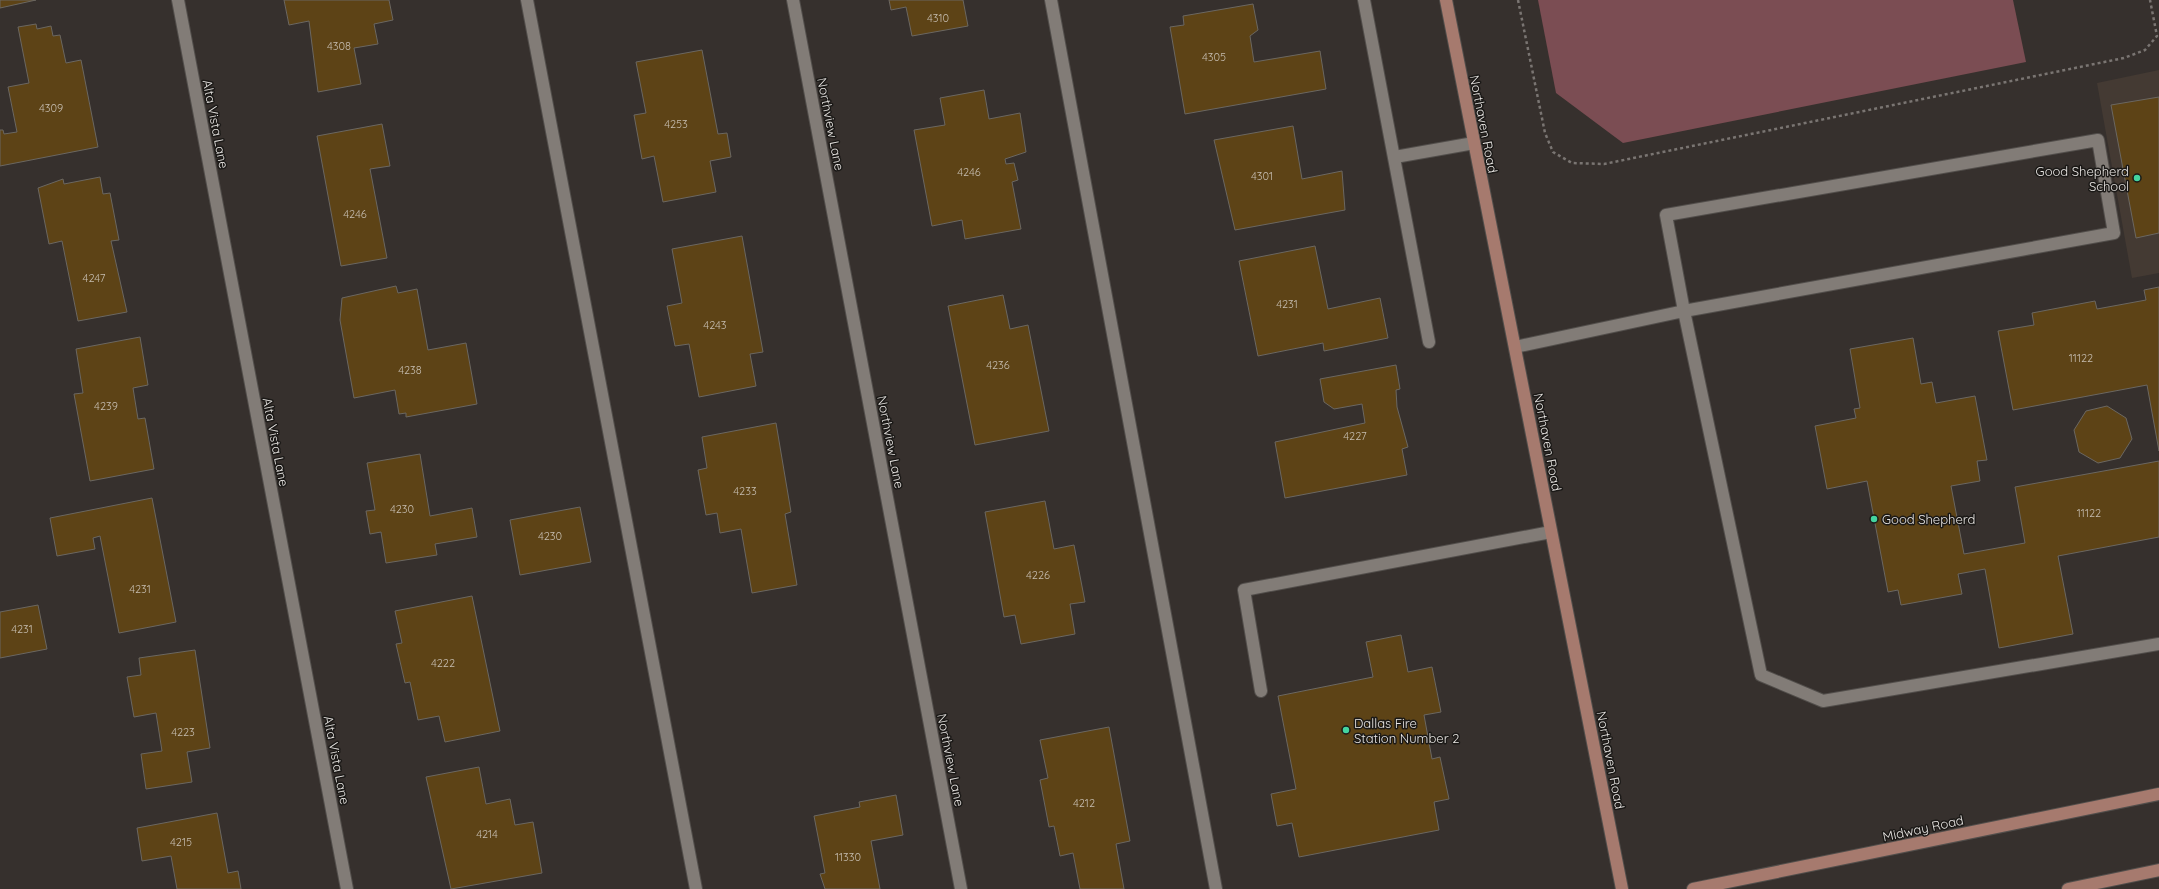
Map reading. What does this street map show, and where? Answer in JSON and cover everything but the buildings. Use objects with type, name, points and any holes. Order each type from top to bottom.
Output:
[{"type":"street","name":"Alta Vista Lane","points":[[178,0],[347,889]]},
{"type":"street","points":[[527,0],[696,889]]},
{"type":"street","name":"Northview Lane","points":[[793,0],[961,889]]},
{"type":"street","points":[[1051,0],[1216,889]]},
{"type":"street","points":[[1364,0],[1429,342]]},
{"type":"street","name":"Northaven Road","points":[[1446,0],[1622,889]]},
{"type":"street","points":[[1515,347],[1684,311],[2114,233],[2098,140],[1666,215],[1684,311],[1761,675],[1823,701],[2159,644]]},
{"type":"street","points":[[1394,157],[1474,143]]},
{"type":"street","points":[[1261,691],[1244,590],[1551,532]]},
{"type":"street","name":"Midway Road","points":[[1693,889],[2159,794]]},
{"type":"street","points":[[2068,889],[2159,870]]},
{"type":"path","points":[[1518,0],[1545,133],[1553,152],[1572,163],[1604,164],[2124,58],[2145,50],[2157,36],[2150,0]]},
{"type":"shaded area","points":[[1538,0],[2013,0],[2026,62],[1623,143],[1556,93]]},
{"type":"shaded area","name":"Good Shepherd School","points":[[2159,70],[2159,273],[2132,278],[2097,83]]},
{"type":"place","name":"Good Shepherd School","points":[[2137,178]]},
{"type":"place","name":"Good Shepherd","points":[[1874,519]]},
{"type":"place","name":"Dallas Fire Station Number 2","points":[[1346,730]]}]
